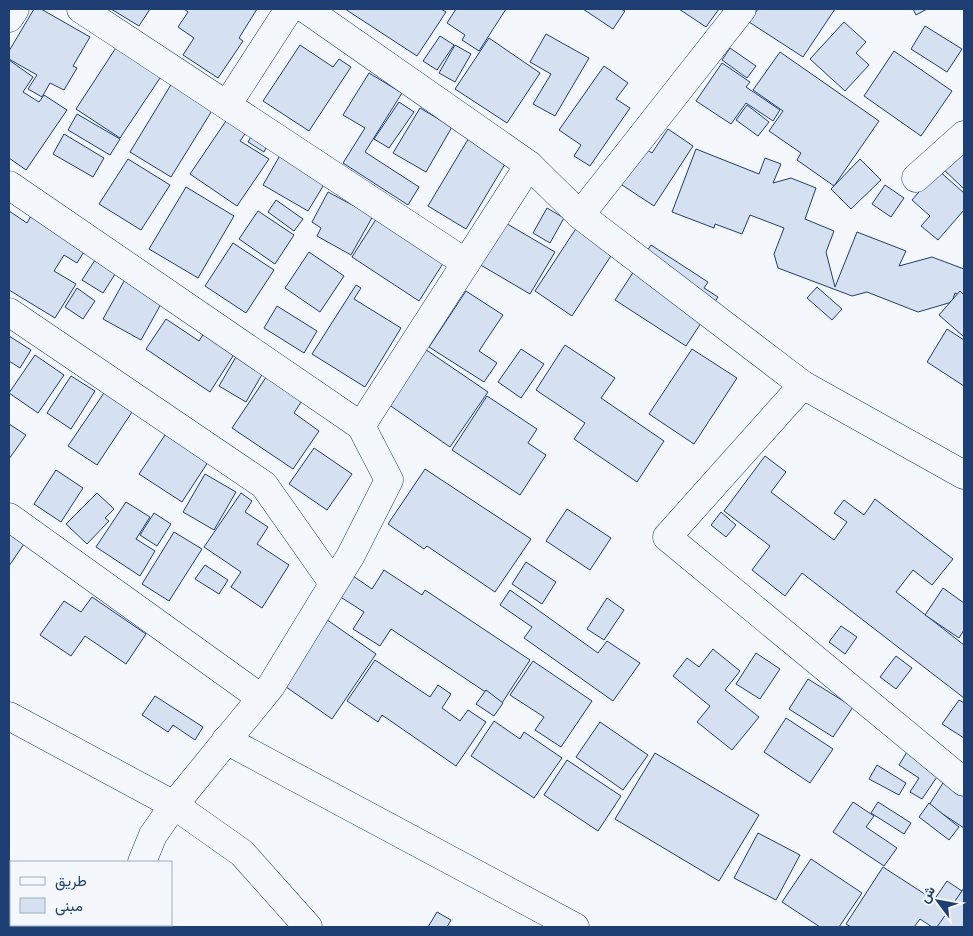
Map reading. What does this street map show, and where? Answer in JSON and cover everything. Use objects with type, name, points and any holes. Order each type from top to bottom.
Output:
[{"type":"street","points":[[9,18],[15,9]]},
{"type":"street","points":[[81,9],[466,263]]},
{"type":"street","points":[[227,105],[289,9]]},
{"type":"street","points":[[306,9],[529,165],[580,215],[803,385],[964,475]]},
{"type":"street","points":[[580,215],[742,9]]},
{"type":"street","points":[[916,178],[964,135]]},
{"type":"street","points":[[361,426],[529,165]]},
{"type":"street","points":[[9,185],[361,426],[388,480],[351,555],[271,686],[174,805],[153,835],[142,861]]},
{"type":"street","points":[[9,312],[264,485],[333,583]]},
{"type":"street","points":[[803,385],[667,537],[964,782]]},
{"type":"street","points":[[9,516],[261,698]]},
{"type":"street","points":[[9,716],[174,805],[242,853],[308,927]]},
{"type":"street","points":[[226,740],[575,927]]},
{"type":"building","points":[[34,9],[41,9],[90,37],[73,66],[77,68],[64,90],[50,83],[42,97],[28,89],[37,75],[9,59],[9,51]]},
{"type":"building","points":[[111,9],[150,9],[139,26]]},
{"type":"building","points":[[184,9],[257,9],[239,38],[243,41],[218,78],[183,55],[194,38],[178,27],[188,12]]},
{"type":"building","points":[[345,9],[441,9],[446,12],[417,56]]},
{"type":"building","points":[[456,9],[506,9],[479,51],[462,40],[465,35],[447,23]]},
{"type":"building","points":[[583,9],[621,9],[625,11],[613,29]]},
{"type":"building","points":[[679,9],[719,9],[706,27]]},
{"type":"building","points":[[758,9],[835,9],[803,57],[749,22]]},
{"type":"building","points":[[913,9],[927,9],[916,15]]},
{"type":"building","points":[[844,22],[866,42],[856,53],[869,65],[845,91],[810,59]]},
{"type":"building","points":[[925,26],[962,49],[947,72],[911,49]]},
{"type":"building","points":[[546,34],[589,58],[555,116],[533,104],[551,74],[530,62]]},
{"type":"building","points":[[440,36],[454,45],[437,70],[423,61]]},
{"type":"building","points":[[489,38],[540,73],[507,123],[455,89]]},
{"type":"building","points":[[121,40],[166,69],[120,138],[76,109]]},
{"type":"building","points":[[300,45],[333,67],[339,59],[351,67],[309,131],[263,101]]},
{"type":"building","points":[[455,45],[471,54],[455,82],[439,73]]},
{"type":"building","points":[[730,48],[756,66],[747,78],[722,60]]},
{"type":"building","points":[[894,51],[952,91],[921,136],[864,96]]},
{"type":"building","points":[[780,52],[879,121],[834,186],[797,160],[801,153],[769,131],[783,111],[753,90]]},
{"type":"building","points":[[9,60],[33,77],[23,92],[39,102],[44,95],[67,110],[26,170],[9,158]]},
{"type":"building","points":[[722,63],[750,82],[746,87],[780,110],[773,121],[746,103],[731,124],[696,101]]},
{"type":"building","points":[[604,66],[628,83],[616,99],[630,108],[590,166],[574,156],[581,145],[559,130]]},
{"type":"building","points":[[369,73],[402,93],[365,152],[419,187],[408,205],[343,163],[365,128],[343,115]]},
{"type":"building","points":[[172,83],[213,109],[171,177],[130,152]]},
{"type":"building","points":[[399,102],[414,112],[389,148],[374,139]]},
{"type":"building","points":[[747,105],[769,122],[758,136],[736,120]]},
{"type":"building","points":[[420,108],[452,127],[426,172],[393,153]]},
{"type":"building","points":[[77,114],[120,139],[110,155],[68,130]]},
{"type":"building","points":[[228,118],[247,131],[240,141],[269,159],[237,206],[190,174]]},
{"type":"building","points":[[668,129],[693,146],[654,206],[619,183],[643,147],[652,153]]},
{"type":"building","points":[[255,130],[270,140],[264,152],[248,142]]},
{"type":"building","points":[[64,134],[104,158],[93,177],[53,154]]},
{"type":"building","points":[[470,136],[508,159],[466,229],[428,206]]},
{"type":"building","points":[[964,139],[964,189],[938,164]]},
{"type":"building","points":[[286,145],[331,173],[308,211],[263,185]]},
{"type":"building","points":[[696,149],[759,174],[765,158],[781,164],[773,183],[791,178],[816,188],[805,219],[834,231],[826,252],[835,287],[857,232],[906,251],[899,266],[932,257],[964,269],[964,297],[955,293],[952,302],[918,312],[867,292],[852,296],[778,268],[774,254],[784,228],[750,215],[742,234],[715,224],[714,228],[672,212]]},
{"type":"building","points":[[128,159],[170,185],[141,230],[99,204]]},
{"type":"building","points":[[860,159],[881,180],[851,209],[831,189]]},
{"type":"building","points":[[938,170],[964,193],[964,210],[938,240],[921,226],[930,216],[912,200]]},
{"type":"building","points":[[885,185],[904,198],[891,217],[872,204]]},
{"type":"building","points":[[186,187],[234,216],[198,278],[149,249]]},
{"type":"building","points":[[328,192],[373,216],[351,255],[317,236],[321,228],[312,222]]},
{"type":"building","points":[[276,200],[303,219],[294,231],[268,212]]},
{"type":"building","points":[[547,208],[564,218],[550,243],[533,233]]},
{"type":"building","points":[[9,211],[27,223],[31,216],[85,250],[77,263],[64,255],[54,271],[76,284],[55,318],[9,290]]},
{"type":"building","points":[[258,211],[294,235],[275,264],[239,239]]},
{"type":"building","points":[[380,213],[451,251],[419,301],[352,257]]},
{"type":"building","points":[[492,215],[555,252],[530,294],[467,257]]},
{"type":"building","points":[[579,224],[616,248],[572,316],[535,291]]},
{"type":"building","points":[[233,243],[274,270],[246,313],[205,286]]},
{"type":"building","points":[[651,245],[708,282],[704,288],[718,297],[686,346],[615,300]]},
{"type":"building","points":[[309,252],[344,276],[320,312],[285,288]]},
{"type":"building","points":[[99,254],[119,268],[103,293],[82,280]]},
{"type":"building","points":[[133,265],[171,286],[141,340],[103,319]]},
{"type":"building","points":[[356,285],[361,288],[354,299],[401,328],[365,387],[312,354]]},
{"type":"building","points":[[817,287],[842,309],[832,320],[807,298]]},
{"type":"building","points":[[77,288],[95,301],[83,319],[65,307]]},
{"type":"building","points":[[466,291],[503,315],[479,351],[497,363],[484,382],[429,347]]},
{"type":"building","points":[[960,291],[964,295],[964,337],[939,315]]},
{"type":"building","points":[[277,306],[317,331],[304,353],[264,328]]},
{"type":"building","points":[[166,319],[199,341],[209,325],[240,345],[210,392],[146,349]]},
{"type":"building","points":[[947,329],[964,340],[964,386],[927,362]]},
{"type":"building","points":[[9,336],[31,350],[20,368],[9,361]]},
{"type":"building","points":[[565,345],[615,378],[601,398],[664,441],[637,482],[574,439],[585,423],[536,390]]},
{"type":"building","points":[[422,347],[488,392],[450,447],[385,402]]},
{"type":"building","points":[[521,349],[544,364],[521,398],[498,382]]},
{"type":"building","points":[[692,349],[737,378],[694,444],[649,414]]},
{"type":"building","points":[[240,350],[267,366],[246,402],[219,386]]},
{"type":"building","points":[[35,355],[64,375],[38,413],[9,393]]},
{"type":"building","points":[[277,361],[312,385],[294,413],[319,431],[293,469],[232,428]]},
{"type":"building","points":[[71,376],[95,391],[71,429],[47,413]]},
{"type":"building","points":[[106,390],[134,409],[97,465],[68,446]]},
{"type":"building","points":[[487,396],[537,429],[528,443],[546,455],[520,495],[452,450]]},
{"type":"building","points":[[9,424],[26,435],[9,459]]},
{"type":"building","points":[[167,432],[210,459],[182,502],[139,474]]},
{"type":"building","points":[[314,448],[352,474],[327,510],[289,484]]},
{"type":"building","points":[[765,456],[786,472],[771,492],[834,540],[847,522],[834,513],[844,500],[864,515],[875,499],[953,559],[932,585],[913,570],[896,592],[964,645],[964,698],[802,573],[785,596],[752,570],[770,546],[724,511]]},
{"type":"building","points":[[425,469],[531,539],[495,592],[427,546],[424,549],[388,524]]},
{"type":"building","points":[[56,470],[83,488],[61,522],[34,504]]},
{"type":"building","points":[[205,474],[236,492],[214,530],[183,512]]},
{"type":"building","points":[[97,493],[114,509],[105,518],[109,521],[87,544],[66,524]]},
{"type":"building","points":[[241,493],[252,501],[245,512],[268,527],[257,544],[289,565],[262,608],[231,587],[241,572],[204,547]]},
{"type":"building","points":[[126,502],[150,517],[136,539],[155,551],[140,576],[96,547]]},
{"type":"building","points":[[567,509],[611,538],[590,570],[546,541]]},
{"type":"building","points":[[721,512],[736,525],[726,537],[711,525]]},
{"type":"building","points":[[154,513],[171,524],[157,546],[140,535]]},
{"type":"building","points":[[9,529],[26,541],[9,566]]},
{"type":"building","points":[[174,532],[202,549],[169,601],[142,584]]},
{"type":"building","points":[[526,562],[556,582],[542,604],[512,584]]},
{"type":"building","points":[[205,565],[228,580],[219,594],[195,579]]},
{"type":"building","points":[[384,570],[422,595],[425,590],[530,660],[502,703],[391,629],[380,646],[353,629],[364,612],[339,596],[353,576],[372,589]]},
{"type":"building","points":[[943,588],[964,603],[964,630],[959,638],[925,615]]},
{"type":"building","points":[[510,590],[598,653],[607,641],[640,663],[613,701],[524,638],[532,627],[500,605]]},
{"type":"building","points":[[92,597],[146,634],[126,664],[85,636],[71,656],[40,635],[64,601],[81,612]]},
{"type":"building","points":[[607,598],[624,610],[604,640],[587,629]]},
{"type":"building","points":[[323,617],[376,654],[332,719],[279,682]]},
{"type":"building","points":[[841,626],[857,637],[845,654],[829,642]]},
{"type":"building","points":[[713,649],[740,671],[725,690],[759,717],[732,750],[697,722],[710,706],[673,676],[687,658],[699,667]]},
{"type":"building","points":[[756,653],[780,669],[760,699],[736,684]]},
{"type":"building","points":[[896,656],[912,668],[896,689],[880,677]]},
{"type":"building","points":[[375,660],[430,697],[438,685],[451,694],[442,708],[460,721],[468,710],[486,722],[456,766],[382,715],[378,722],[347,701]]},
{"type":"building","points":[[533,661],[592,701],[561,747],[535,730],[544,717],[510,695]]},
{"type":"building","points":[[808,679],[853,707],[833,737],[789,709]]},
{"type":"building","points":[[486,690],[503,703],[494,716],[476,704]]},
{"type":"building","points":[[155,696],[203,727],[195,740],[173,725],[168,732],[142,715]]},
{"type":"building","points":[[959,700],[964,703],[964,738],[942,724]]},
{"type":"building","points":[[786,718],[833,749],[810,783],[764,752]]},
{"type":"building","points":[[494,721],[520,739],[524,732],[562,758],[534,798],[471,756]]},
{"type":"building","points":[[600,722],[648,755],[623,790],[576,757]]},
{"type":"building","points":[[910,747],[943,768],[922,799],[910,792],[919,778],[899,765]]},
{"type":"building","points":[[655,753],[759,815],[719,881],[615,819]]},
{"type":"building","points":[[567,760],[621,796],[598,831],[544,795]]},
{"type":"building","points":[[877,765],[906,783],[899,795],[869,779]]},
{"type":"building","points":[[952,769],[964,777],[964,828],[929,805]]},
{"type":"building","points":[[853,802],[874,816],[866,827],[897,848],[884,866],[833,832]]},
{"type":"building","points":[[878,802],[911,823],[904,834],[871,813]]},
{"type":"building","points":[[929,803],[959,827],[949,840],[919,817]]},
{"type":"building","points":[[758,833],[800,855],[776,900],[734,878]]},
{"type":"building","points":[[811,859],[862,893],[839,927],[820,927],[782,902]]},
{"type":"building","points":[[883,867],[934,900],[947,881],[962,891],[939,927],[932,927],[920,919],[914,927],[851,927],[846,924]]},
{"type":"building","points":[[964,888],[964,927],[937,927]]},
{"type":"building","points":[[437,912],[451,920],[447,927],[428,927]]}]
